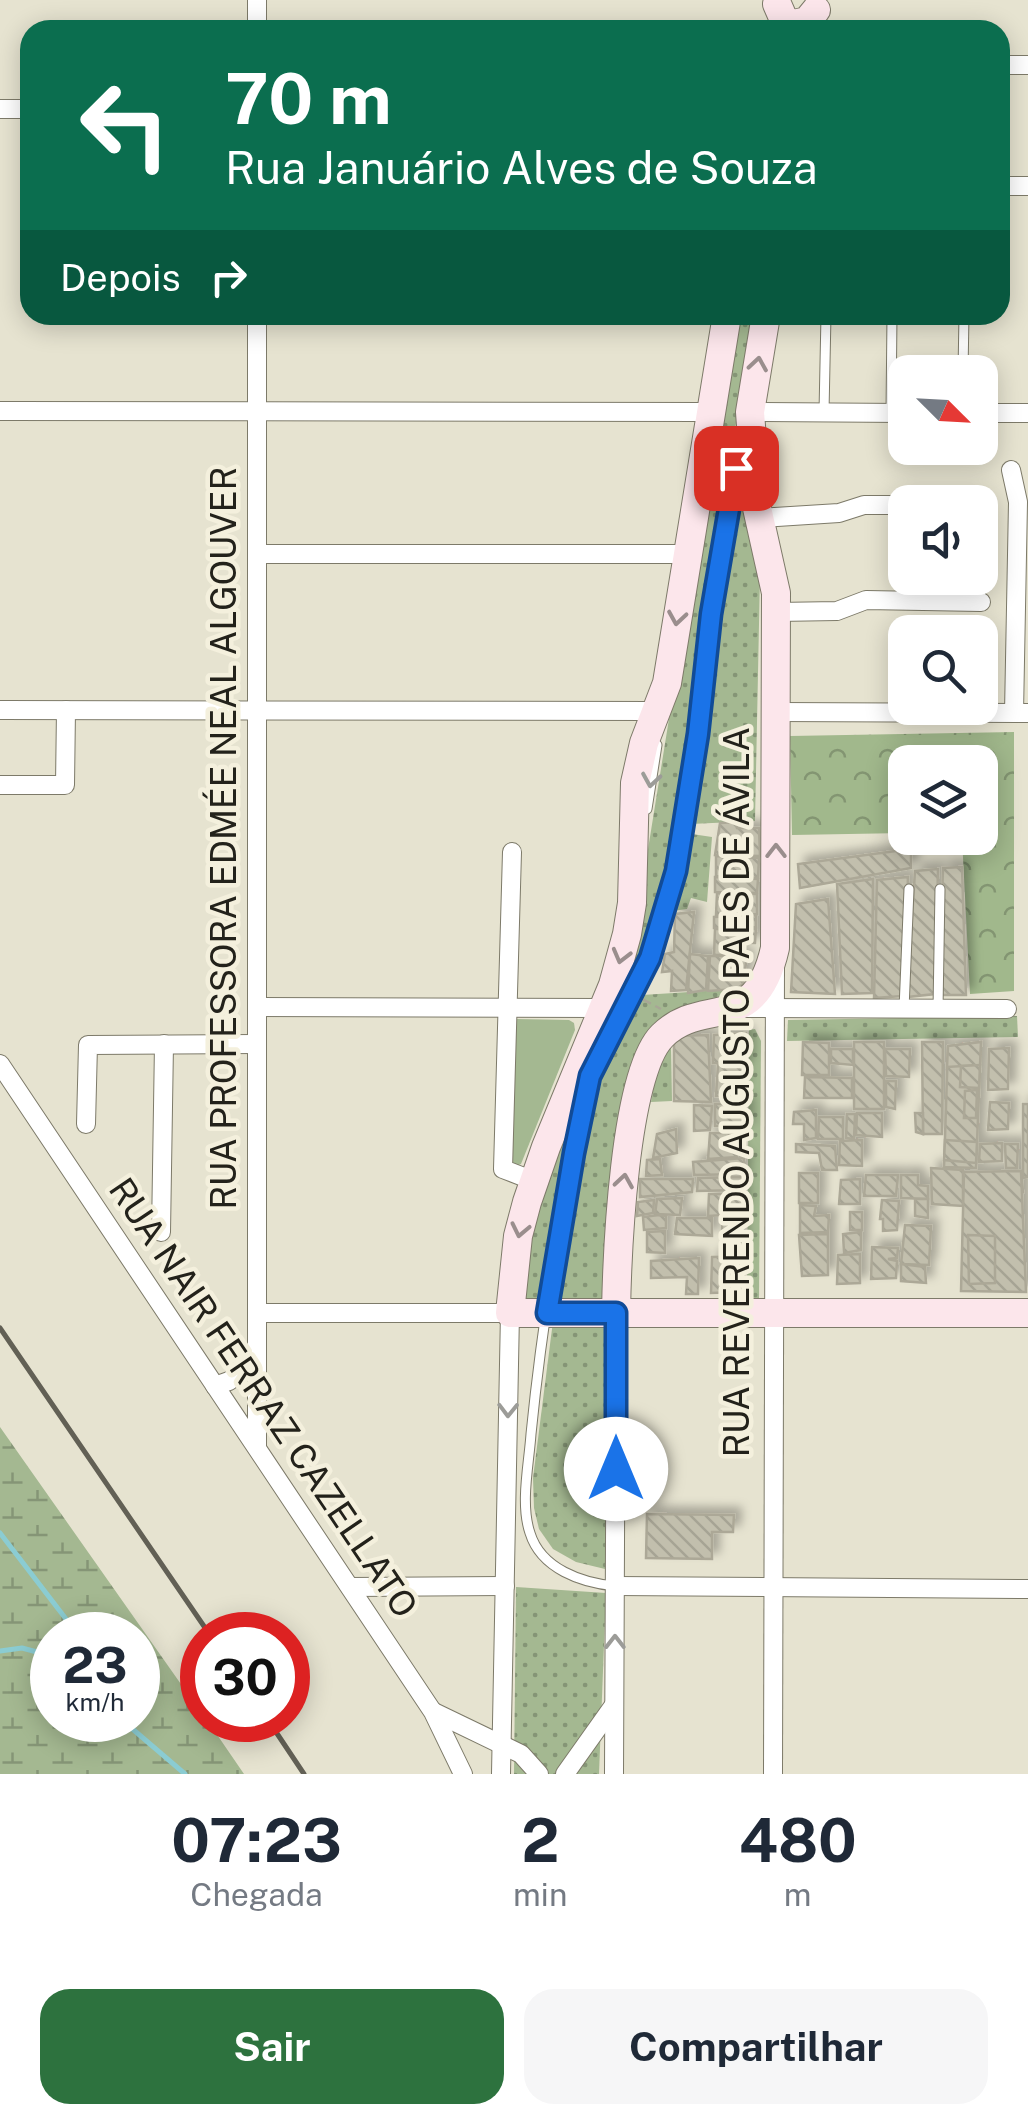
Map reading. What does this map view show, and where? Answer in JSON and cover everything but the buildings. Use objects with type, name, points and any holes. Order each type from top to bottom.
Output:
[{"type":"main road","points":[[724,325],[666,683],[635,782],[632,903],[622,958],[534,1181],[518,1236],[510,1313],[1028,1314]]},
{"type":"main road","name":"RUA REVERENDO AUGUSTO PAES DE ÁVILA","points":[[764,325],[750,412],[760,518],[775,582],[776,948]]},
{"type":"main road","points":[[616,1313],[619,1216],[635,1112],[648,1058],[673,1029],[736,1008],[760,986],[776,948]]},
{"type":"street","name":"RUA PROFESSORA EDMÉE NEAL ALGOUVER","points":[[256,1447],[257,325]]},
{"type":"street","points":[[0,412],[711,412]]},
{"type":"street","points":[[750,412],[888,412]]},
{"type":"street","points":[[998,412],[1028,413]]},
{"type":"street","points":[[776,712],[1021,713],[1018,502],[1011,470]]},
{"type":"street","points":[[760,518],[888,505]]},
{"type":"street","points":[[257,554],[688,554]]},
{"type":"street","points":[[776,612],[837,611],[866,600],[982,602]]},
{"type":"street","points":[[0,710],[654,712]]},
{"type":"street","points":[[0,786],[66,784],[66,710]]},
{"type":"street","points":[[512,852],[503,1169],[534,1181]]},
{"type":"street","name":"RUA REVERENDO AUGUSTO PAES DE ÁVILA","points":[[772,1774],[776,948]]},
{"type":"street","points":[[257,1007],[602,1008]]},
{"type":"street","points":[[736,1008],[1007,1009]]},
{"type":"street","points":[[161,1232],[164,1044]]},
{"type":"street","points":[[86,1124],[88,1045],[257,1044]]},
{"type":"street","name":"RUA NAIR FERRAZ CAZELLATO","points":[[0,1064],[433,1712],[463,1774]]},
{"type":"street","points":[[256,1312],[510,1313],[501,1774]]},
{"type":"street","points":[[614,1774],[616,1313]]},
{"type":"street","points":[[215,1386],[256,1361]]},
{"type":"street","points":[[350,1586],[505,1586]]},
{"type":"street","points":[[615,1586],[1028,1589]]},
{"type":"street","points":[[564,1774],[615,1704]]},
{"type":"street","points":[[433,1712],[528,1758],[539,1774]]},
{"type":"lane","points":[[824,412],[826,325]]},
{"type":"lane","points":[[893,325],[894,355]]},
{"type":"lane","points":[[964,325],[964,355]]},
{"type":"lane","points":[[590,1076],[655,944],[676,871],[698,734],[711,614],[742,431],[750,412]]},
{"type":"lane","points":[[632,903],[666,683]]},
{"type":"lane","points":[[904,1008],[910,888]]},
{"type":"lane","points":[[938,1009],[940,889]]},
{"type":"lane","points":[[602,1008],[547,1313],[527,1510],[530,1533],[540,1554],[580,1579],[615,1586]]},
{"type":"path","points":[[633,994],[673,1029]]},
{"type":"green space","points":[[732,325],[752,325],[744,399],[736,423],[699,649],[693,723],[666,883],[642,962],[618,1008],[635,930]]},
{"type":"green space","points":[[743,448],[760,575],[755,821],[691,824],[707,721],[715,621]]},
{"type":"green space","points":[[1014,732],[1014,991],[970,994],[963,855],[998,855],[998,745],[888,745],[888,833],[792,835],[790,736]]},
{"type":"green space","points":[[685,833],[712,837],[707,902],[691,898],[687,909],[672,911]]},
{"type":"green space","points":[[737,989],[735,997],[680,1011],[651,1030],[604,1302],[558,1300],[593,1102],[607,1061],[642,995]]},
{"type":"green space","points":[[1017,1016],[1018,1037],[787,1041],[788,1020]]},
{"type":"green space","points":[[516,1019],[569,1020],[575,1030],[521,1164],[516,1166],[511,1162]]},
{"type":"green space","points":[[755,1029],[761,1041],[759,1300],[747,1301],[749,1030]]},
{"type":"green space","points":[[671,1046],[672,1101],[651,1102],[658,1064]]},
{"type":"green space","points":[[578,1081],[537,1308],[524,1306],[523,1257]]},
{"type":"green space","points":[[608,1320],[605,1569],[576,1562],[553,1549],[539,1529],[533,1478],[553,1321]]},
{"type":"green space","points":[[0,1427],[130,1612],[30,1612],[30,1742],[160,1742],[160,1654],[180,1683],[180,1742],[222,1742],[244,1774],[0,1774]]},
{"type":"green space","points":[[516,1587],[606,1593],[599,1774],[514,1774]]},
{"type":"waterway","points":[[0,1533],[61,1612]]},
{"type":"waterway","points":[[0,1651],[30,1650]]},
{"type":"waterway","points":[[148,1742],[185,1774]]},
{"type":"railway","points":[[0,1328],[194,1612]]},
{"type":"railway","points":[[283,1742],[304,1774]]},
{"type":"route","points":[[616,1469],[616,1313],[547,1313],[590,1076],[650,958],[676,871],[698,734],[704,661],[736,468]]}]
